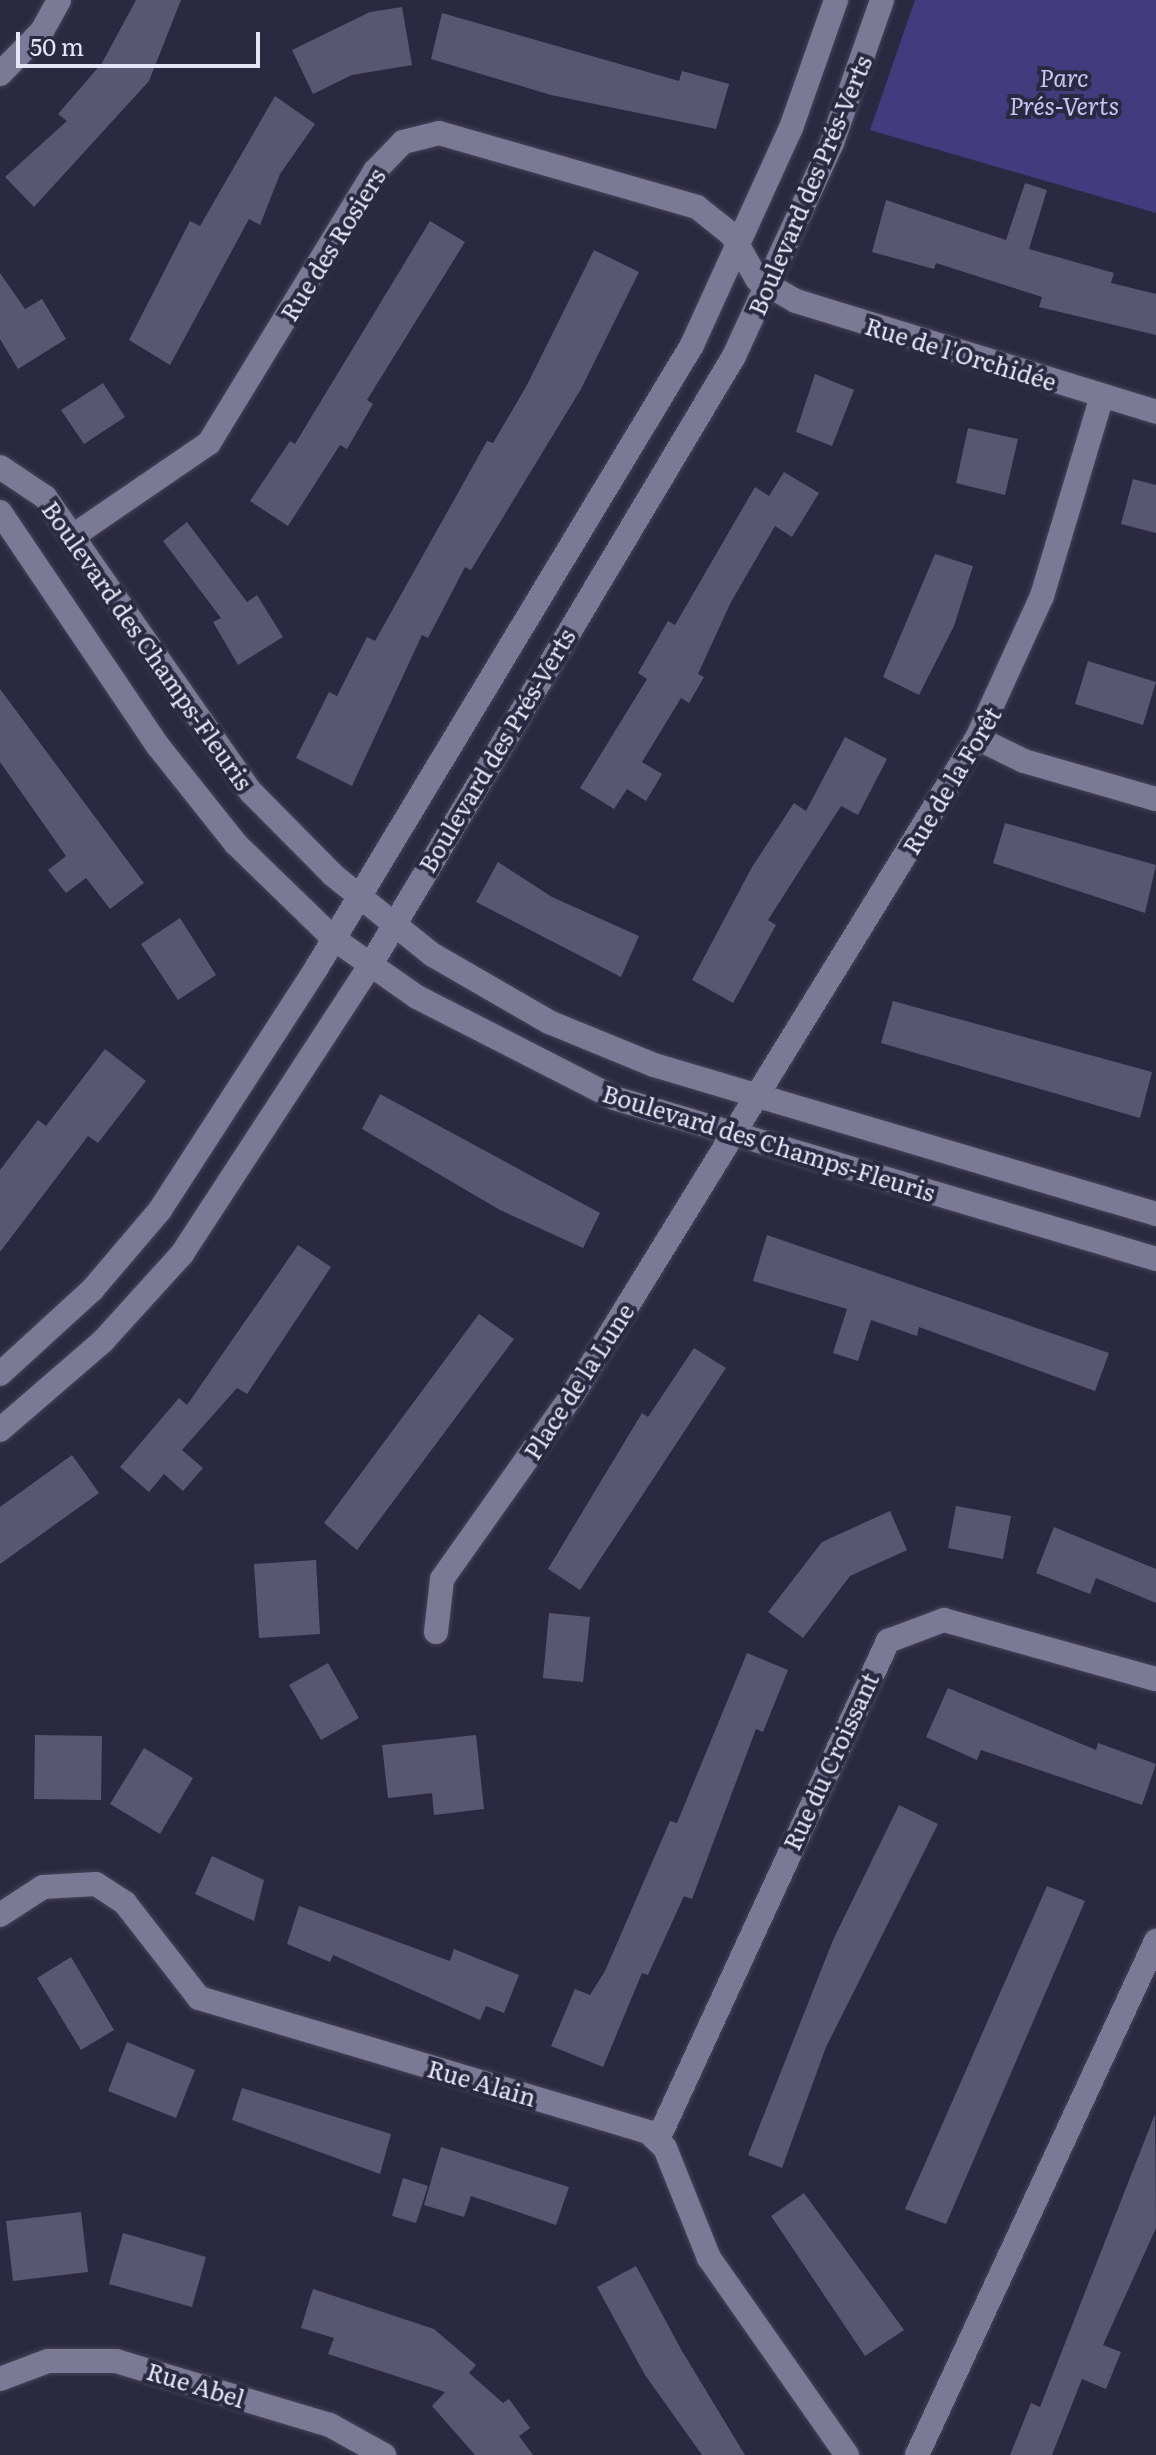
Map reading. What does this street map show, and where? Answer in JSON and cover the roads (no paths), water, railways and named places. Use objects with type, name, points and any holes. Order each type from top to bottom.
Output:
[{"type":"street","points":[[0,74],[42,31],[59,0]]},
{"type":"street","name":"Boulevard des Prés-Verts","points":[[0,1374],[92,1290],[183,1181],[334,939],[647,424],[741,245],[836,0]]},
{"type":"street","name":"Boulevard des Prés-Verts","points":[[0,1430],[103,1341],[182,1254],[370,966],[683,450],[768,288],[841,119],[882,0]]},
{"type":"street","name":"Rue des Rosiers","points":[[73,536],[209,443],[375,171],[403,142],[459,137],[697,207],[741,245],[768,288]]},
{"type":"street","name":"Rue de l'Orchidée","points":[[768,288],[1156,412]]},
{"type":"street","name":"Rue de la Forêt","points":[[735,1133],[977,738],[1042,596],[1102,396]]},
{"type":"street","name":"Boulevard des Champs-Fleuris","points":[[0,467],[45,497],[225,760],[279,823],[393,924],[549,1022],[759,1097],[1156,1214]]},
{"type":"street","name":"Boulevard des Champs-Fleuris","points":[[0,512],[183,780],[260,870],[334,939],[370,966],[539,1065],[654,1112],[735,1133],[1156,1259]]},
{"type":"street","points":[[977,738],[1024,761],[1156,799]]},
{"type":"street","name":"Place de la Lune","points":[[436,1632],[442,1579],[575,1391],[735,1133]]},
{"type":"street","name":"Rue du Croissant","points":[[658,2139],[888,1641],[944,1620],[1156,1679]]},
{"type":"street","name":"Rue Alain","points":[[0,1915],[43,1887],[96,1884],[125,1903],[199,1998],[658,2139]]},
{"type":"street","points":[[917,2455],[1156,1941]]},
{"type":"street","points":[[658,2139],[698,2242],[847,2455]]},
{"type":"street","name":"Rue Abel","points":[[0,2379],[48,2361],[116,2361],[319,2421],[384,2455]]},
{"type":"park label","name":"Parc Prés-Verts","points":[[1064,91]]}]
